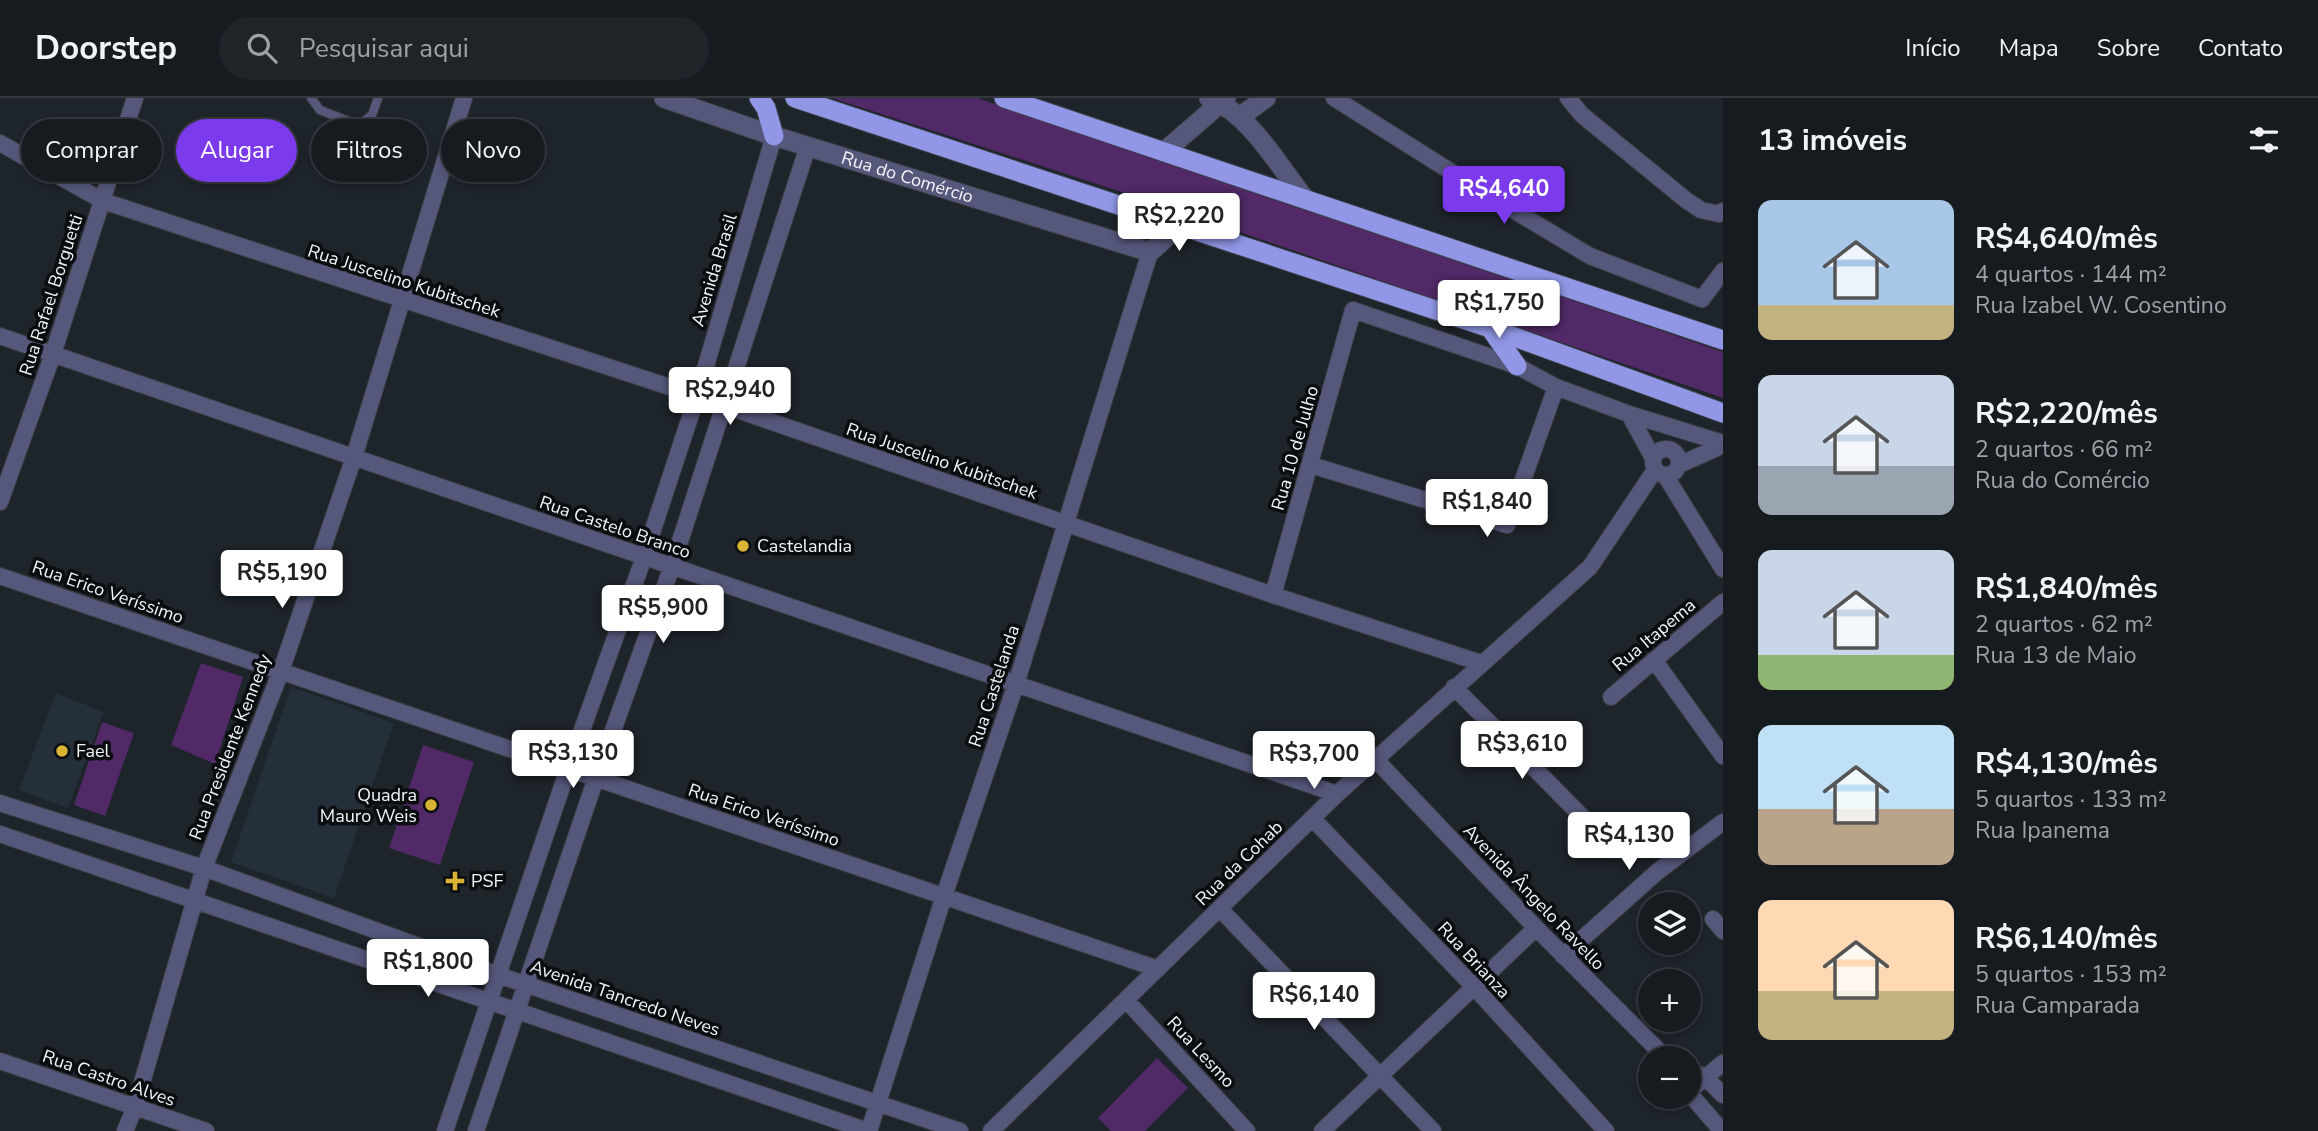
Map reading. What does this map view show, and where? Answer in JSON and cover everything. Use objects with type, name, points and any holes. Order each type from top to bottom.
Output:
[{"type":"highway","points":[[759,98],[766,108],[774,136]]},
{"type":"highway","points":[[795,98],[1490,328],[1723,413]]},
{"type":"highway","points":[[1004,98],[1723,340]]},
{"type":"highway","points":[[1490,328],[1517,366]]},
{"type":"street","name":"Rua Rafael Borguetti","points":[[0,502],[53,354],[135,98]]},
{"type":"street","name":"Rua Presidente Kennedy","points":[[125,1131],[135,1107],[204,868],[281,671],[354,457],[464,98]]},
{"type":"street","name":"Rua do Comércio","points":[[664,98],[774,136],[1150,252]]},
{"type":"street","points":[[1241,116],[1266,98]]},
{"type":"street","points":[[1334,98],[1590,256],[1702,299],[1723,271]]},
{"type":"street","points":[[1568,98],[1582,115],[1686,200],[1701,210],[1721,212]]},
{"type":"street","points":[[1164,152],[1218,99],[1241,116],[1305,199]]},
{"type":"street","name":"Avenida Brasil","points":[[445,1131],[568,769],[644,557],[697,396],[774,136]]},
{"type":"street","name":"Rua Juscelino Kubitschek","points":[[0,143],[103,201],[697,396],[1273,595],[1481,663]]},
{"type":"street","points":[[476,1131],[596,778],[672,566],[808,146]]},
{"type":"street","points":[[1150,252],[1181,224]]},
{"type":"street","name":"Rua Castelanda","points":[[868,1131],[1016,684],[1150,252]]},
{"type":"street","name":"Rua 10 de Julho","points":[[1273,595],[1353,310],[1517,366]]},
{"type":"street","name":"Rua Castelo Branco","points":[[0,336],[1337,794]]},
{"type":"street","points":[[1517,366],[1556,387],[1723,444]]},
{"type":"street","points":[[1311,465],[1507,525],[1556,387]]},
{"type":"street","points":[[1629,414],[1723,569]]},
{"type":"street","points":[[1663,467],[1723,444]]},
{"type":"street","name":"Rua da Cohab","points":[[991,1131],[1337,794],[1590,567],[1663,467]]},
{"type":"street","name":"Rua Erico Veríssimo","points":[[0,576],[1158,969]]},
{"type":"street","name":"Rua Itapema","points":[[1611,697],[1723,602]]},
{"type":"street","points":[[1654,660],[1723,756]]},
{"type":"street","points":[[1454,687],[1615,850]]},
{"type":"street","name":"Avenida Ângelo Ravello","points":[[1376,760],[1563,956],[1654,1046]]},
{"type":"street","name":"Avenida Tancredo Neves","points":[[0,803],[204,868],[498,975],[960,1131]]},
{"type":"street","name":"Rua Brianza","points":[[1312,818],[1474,987],[1606,1131]]},
{"type":"street","points":[[1563,956],[1657,872],[1723,822]]},
{"type":"street","points":[[0,834],[868,1131]]},
{"type":"street","points":[[1220,909],[1433,1131]]},
{"type":"street","points":[[1322,1131],[1536,928]]},
{"type":"street","name":"Rua Lesmo","points":[[1126,1000],[1247,1131]]},
{"type":"street","name":"Rua Castro Alves","points":[[0,1061],[206,1131]]},
{"type":"street","points":[[1701,1081],[1723,1063]]},
{"type":"street","points":[[1701,1075],[1723,1095]]},
{"type":"street","points":[[1701,1101],[1716,1112],[1722,1131]]},
{"type":"lane","points":[[311,98],[320,110],[353,122],[363,122],[372,115],[378,98]]},
{"type":"shaded area","points":[[832,98],[977,98],[1211,176],[1723,352],[1723,398],[1152,202]]},
{"type":"shaded area","points":[[201,663],[243,677],[215,764],[171,745]]},
{"type":"shaded area","points":[[291,687],[394,723],[334,898],[231,862]]},
{"type":"shaded area","name":"Fael","points":[[56,693],[104,712],[68,808],[19,790]]},
{"type":"shaded area","points":[[102,722],[134,733],[105,816],[74,805]]},
{"type":"shaded area","name":"Quadra Mauro Weis","points":[[423,745],[474,762],[440,865],[389,848]]},
{"type":"shaded area","points":[[1157,1058],[1188,1088],[1145,1131],[1111,1131],[1098,1118]]},
{"type":"place","name":"Castelandia","points":[[743,546]]},
{"type":"place","name":"Fael","points":[[62,751]]},
{"type":"place","name":"Quadra Mauro Weis","points":[[431,805]]},
{"type":"place","name":"PSF","points":[[455,881]]}]
